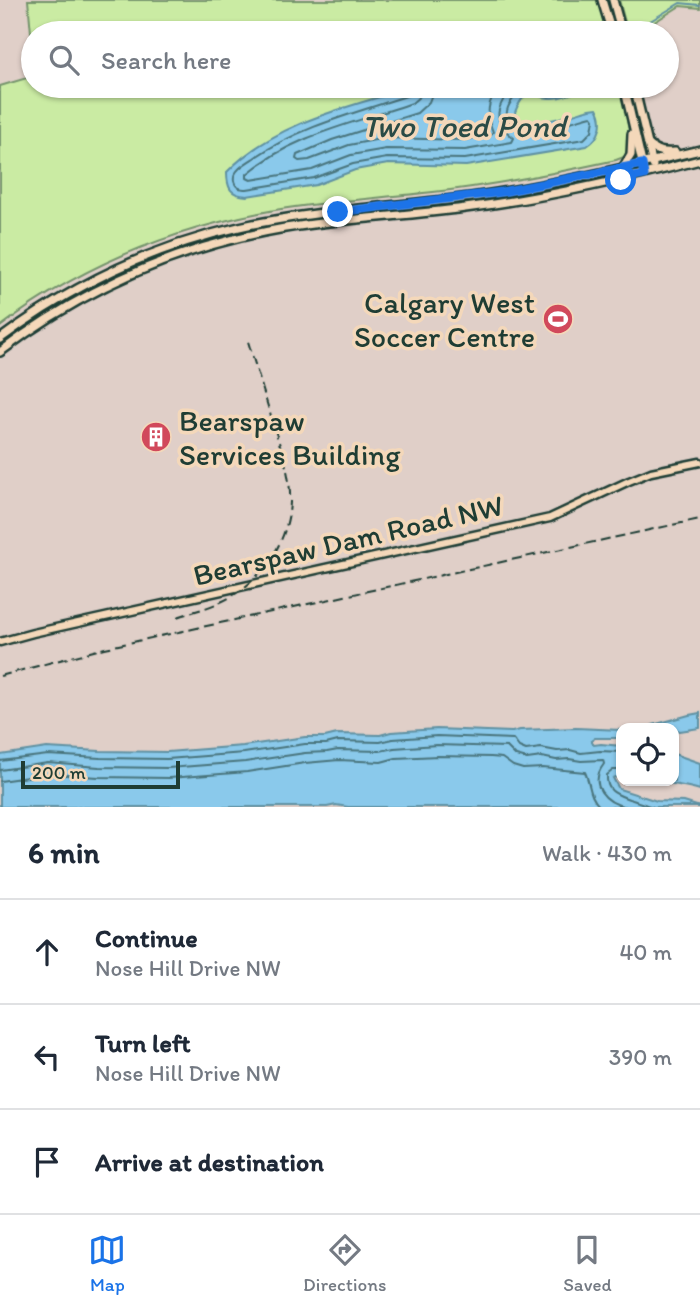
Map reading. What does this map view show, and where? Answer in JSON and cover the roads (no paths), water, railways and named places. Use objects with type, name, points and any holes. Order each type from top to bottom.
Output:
[{"type":"street","points":[[602,0],[608,21]]},
{"type":"street","points":[[613,0],[619,21]]},
{"type":"street","points":[[627,98],[644,175]]},
{"type":"street","points":[[637,98],[654,172]]},
{"type":"street","points":[[622,168],[631,155],[631,118]]},
{"type":"street","points":[[648,144],[654,150],[666,153],[700,149]]},
{"type":"street","points":[[0,339],[59,299],[110,272],[158,252],[213,234],[303,215],[502,192],[642,164],[700,149]]},
{"type":"street","points":[[0,352],[44,321],[95,291],[172,258],[221,242],[288,228],[505,202],[644,175],[700,160]]},
{"type":"street","name":"Bearspaw Dam Road NW","points":[[0,642],[550,518],[651,472],[700,462]]},
{"type":"water","name":"Two Toed Pond","points":[[377,98],[524,98],[516,110],[516,119],[523,123],[550,120],[597,108],[601,124],[595,139],[587,146],[466,166],[388,164],[355,170],[316,185],[247,196],[231,190],[227,172],[247,154],[292,128]]},
{"type":"water","points":[[700,713],[700,728],[680,731],[679,723],[660,723]]},
{"type":"water","points":[[437,729],[616,730],[616,738],[595,738],[591,741],[594,745],[616,746],[616,777],[613,778],[619,789],[657,801],[684,802],[700,807],[0,807],[0,755],[47,748],[167,752],[337,734],[380,735]]},
{"type":"water","points":[[679,756],[700,763],[700,790],[679,786]]},
{"type":"waterway","points":[[650,21],[680,3],[700,5]]},
{"type":"railway","points":[[177,617],[219,603],[245,587],[275,552],[287,524],[290,509],[288,474],[247,338]]},
{"type":"railway","points":[[0,676],[105,648],[700,519]]},
{"type":"place","name":"Calgary West Soccer Centre","points":[[558,319]]},
{"type":"place","name":"Bearspaw Services Building","points":[[156,437]]}]
